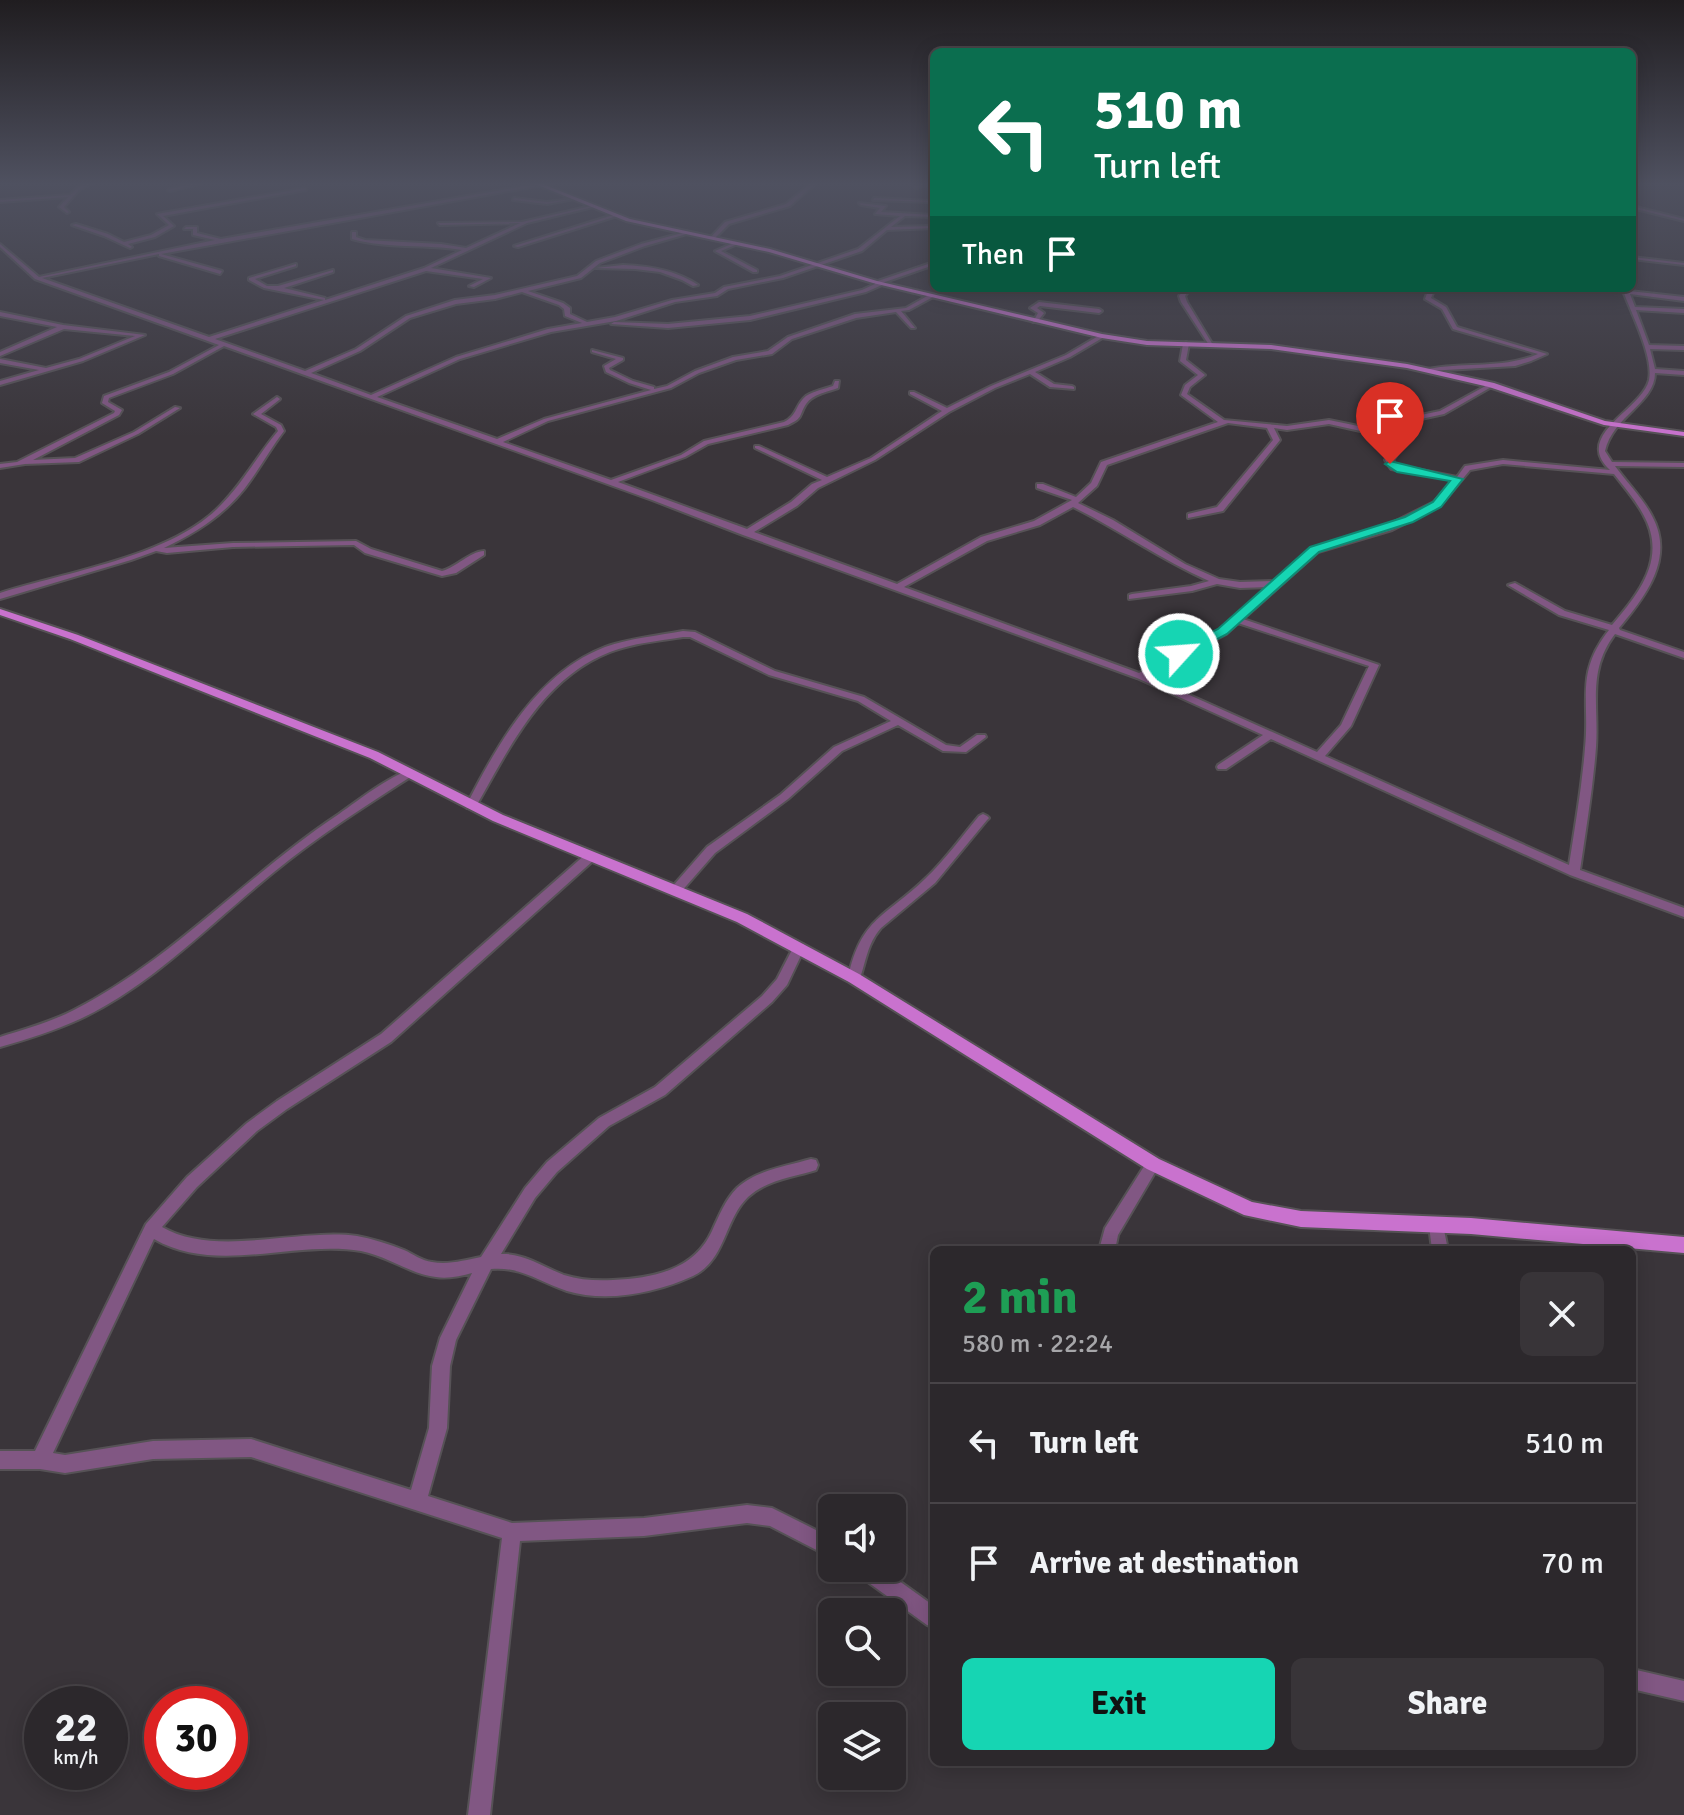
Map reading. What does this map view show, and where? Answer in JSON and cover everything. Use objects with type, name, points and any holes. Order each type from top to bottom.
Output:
[{"type":"main road","points":[[826,268],[1102,336],[1147,343],[1292,349],[1430,370],[1491,385],[1615,425],[1684,434]]},
{"type":"main road","points":[[0,612],[88,642],[374,755],[471,806],[742,918],[854,978],[1153,1164],[1250,1209],[1301,1219],[1437,1225],[1684,1245]]},
{"type":"street","points":[[25,268],[37,278],[1140,676],[1574,872],[1684,913]]},
{"type":"street","points":[[37,278],[87,268]]},
{"type":"street","points":[[206,268],[220,272]]},
{"type":"street","points":[[285,268],[251,278],[259,285],[326,299]]},
{"type":"street","points":[[210,339],[429,268]]},
{"type":"street","points":[[307,373],[358,350],[408,317],[455,302],[579,277],[589,268],[596,268]]},
{"type":"street","points":[[641,268],[678,276],[695,285]]},
{"type":"street","points":[[749,268],[755,271]]},
{"type":"street","points":[[372,397],[458,358],[550,330],[616,319],[674,301],[717,294],[726,288],[781,277],[804,268]]},
{"type":"street","points":[[571,326],[668,326],[750,318],[864,291],[921,268]]},
{"type":"street","points":[[426,269],[488,278],[472,286]]},
{"type":"street","points":[[278,288],[331,271]]},
{"type":"street","points":[[520,290],[563,305],[567,308],[567,315],[573,319],[591,322]]},
{"type":"street","points":[[1184,292],[1184,302],[1211,344]]},
{"type":"street","points":[[1430,370],[1459,366],[1512,367],[1544,354],[1455,328],[1444,308],[1428,299],[1431,292]]},
{"type":"street","points":[[1574,872],[1591,746],[1592,666],[1599,651],[1649,587],[1655,567],[1653,525],[1602,451],[1603,440],[1652,381],[1646,347],[1627,292]]},
{"type":"street","points":[[1636,292],[1684,299]]},
{"type":"street","points":[[497,442],[546,420],[659,389],[735,358],[775,351],[790,338],[855,316],[898,311],[913,307],[931,296]]},
{"type":"street","points":[[1035,321],[1041,313],[1033,308],[1039,304],[1099,311]]},
{"type":"street","points":[[1631,308],[1684,311]]},
{"type":"street","points":[[898,311],[913,327]]},
{"type":"street","points":[[0,314],[63,327],[142,335],[90,357],[0,383]]},
{"type":"street","points":[[0,354],[63,327]]},
{"type":"street","points":[[746,533],[827,480],[873,459],[947,411],[1068,356],[1102,336]]},
{"type":"street","points":[[23,462],[117,414],[119,410],[105,403],[106,397],[171,373],[224,344]]},
{"type":"street","points":[[1186,344],[1183,361],[1202,375],[1187,386],[1184,395],[1222,422]]},
{"type":"street","points":[[1646,347],[1684,348]]},
{"type":"street","points":[[594,351],[621,359],[606,367],[608,371],[631,382],[659,389]]},
{"type":"street","points":[[0,361],[46,369]]},
{"type":"street","points":[[1030,371],[1052,386],[1072,388]]},
{"type":"street","points":[[1651,371],[1684,373]]},
{"type":"street","points":[[610,483],[672,460],[706,442],[786,424],[797,418],[807,397],[836,387],[837,382]]},
{"type":"street","points":[[1358,429],[1442,413],[1491,385]]},
{"type":"street","points":[[912,393],[947,411]]},
{"type":"street","points":[[0,596],[155,548],[203,524],[239,491],[281,431],[279,426],[256,414],[277,399]]},
{"type":"street","points":[[0,466],[23,462],[73,461],[136,433],[177,408]]},
{"type":"street","points":[[897,587],[984,539],[1037,523],[1076,502],[1094,484],[1104,464],[1222,422],[1287,428],[1329,422],[1405,439],[1389,460],[1394,467],[1457,479]]},
{"type":"street","points":[[1191,516],[1215,512],[1243,484],[1277,440],[1269,426]]},
{"type":"street","points":[[757,447],[827,480]]},
{"type":"street","points":[[1140,676],[1223,632],[1315,550],[1389,528],[1437,504],[1468,468],[1495,462],[1611,468],[1684,465]]},
{"type":"street","points":[[1040,486],[1076,502],[1182,566],[1217,581],[1240,585],[1275,584]]},
{"type":"street","points":[[155,548],[167,551],[233,545],[356,543],[368,551],[442,574],[453,571],[481,553]]},
{"type":"street","points":[[1132,597],[1217,581]]},
{"type":"street","points":[[1512,585],[1562,613],[1684,655]]},
{"type":"street","points":[[1237,620],[1374,665],[1346,726],[1318,757]]},
{"type":"street","points":[[471,806],[500,749],[551,690],[584,662],[613,648],[688,633],[772,673],[861,699],[919,736],[951,750],[962,750],[981,737]]},
{"type":"street","points":[[607,637],[613,648]]},
{"type":"street","points":[[676,890],[718,844],[784,797],[827,758],[899,721]]},
{"type":"street","points":[[1222,767],[1269,736]]},
{"type":"street","points":[[0,1042],[59,1024],[130,985],[315,833],[411,772]]},
{"type":"street","points":[[854,978],[858,955],[874,927],[923,888],[983,818]]},
{"type":"street","points":[[40,1460],[151,1229],[192,1182],[252,1127],[386,1038],[590,857]]},
{"type":"street","points":[[417,1500],[438,1428],[441,1366],[448,1338],[486,1263],[530,1193],[552,1167],[604,1122],[660,1091],[748,1016],[782,982],[799,947]]},
{"type":"street","points":[[1108,1246],[1111,1233],[1153,1164]]},
{"type":"street","points":[[151,1229],[161,1238],[175,1242],[221,1247],[342,1242],[368,1246],[432,1270],[486,1263],[526,1263],[570,1284],[621,1286],[692,1269],[705,1258],[730,1209],[743,1192],[762,1181],[811,1165]]},
{"type":"street","points":[[1437,1225],[1440,1246]]},
{"type":"street","points":[[0,1460],[40,1460],[65,1464],[153,1450],[251,1448],[512,1532],[644,1527],[747,1514],[772,1517],[818,1541]]},
{"type":"street","points":[[479,1815],[512,1532]]},
{"type":"street","points":[[884,1582],[930,1615]]},
{"type":"street","points":[[1636,1680],[1684,1691]]},
{"type":"route","points":[[1179,654],[1223,632],[1315,550],[1409,519],[1437,504],[1457,479],[1401,469],[1390,464]]}]
